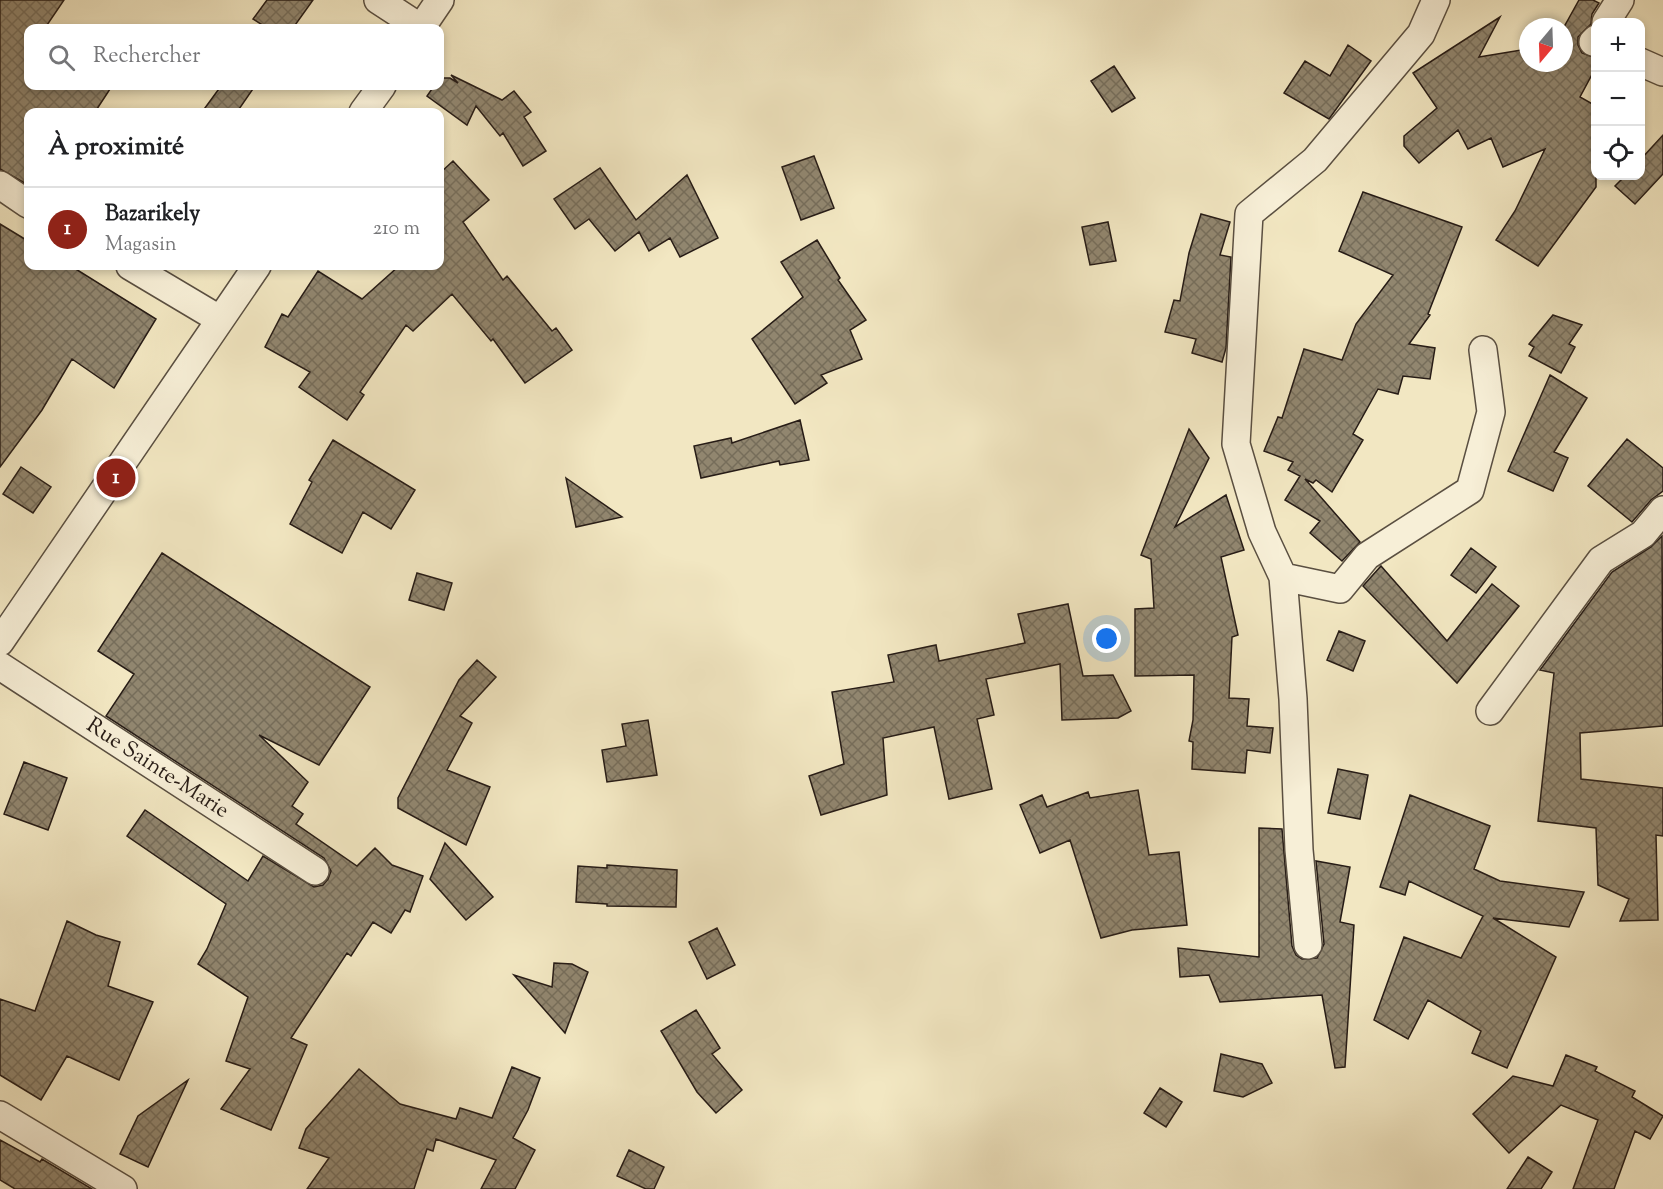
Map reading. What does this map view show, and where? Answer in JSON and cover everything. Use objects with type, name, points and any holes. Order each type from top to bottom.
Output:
[{"type":"street","points":[[378,0],[415,24]]},
{"type":"street","points":[[424,24],[440,0]]},
{"type":"street","points":[[1308,945],[1299,850],[1293,699],[1283,577],[1262,532],[1236,444],[1249,214],[1315,160],[1421,34],[1437,0]]},
{"type":"street","points":[[1609,18],[1620,0]]},
{"type":"street","points":[[1645,64],[1663,72]]},
{"type":"street","points":[[366,108],[379,90]]},
{"type":"street","points":[[0,186],[24,201]]},
{"type":"street","points":[[137,270],[219,319]]},
{"type":"street","points":[[0,642],[254,270]]},
{"type":"street","points":[[1283,577],[1340,588],[1367,556],[1470,490],[1491,411],[1483,350]]},
{"type":"street","points":[[1490,711],[1601,560],[1643,534],[1663,510]]},
{"type":"street","name":"Rue Sainte-Marie","points":[[0,666],[315,871]]},
{"type":"street","points":[[0,1115],[123,1189]]},
{"type":"building","points":[[0,0],[64,0],[48,24],[24,24],[24,90],[109,90],[98,108],[24,108],[24,183],[0,169]]},
{"type":"building","points":[[267,0],[313,0],[296,24],[261,24],[253,19]]},
{"type":"building","points":[[1579,0],[1593,0],[1599,3],[1592,14],[1591,24],[1578,37],[1578,45],[1582,53],[1591,56],[1591,76],[1580,97],[1591,103],[1591,180],[1596,180],[1596,187],[1538,266],[1496,240],[1515,211],[1545,149],[1503,167],[1491,138],[1468,149],[1458,130],[1419,163],[1404,146],[1404,136],[1437,108],[1413,73],[1500,17],[1479,57],[1519,50],[1519,72],[1573,72],[1573,18],[1569,18]]},
{"type":"building","points":[[1348,45],[1371,61],[1329,119],[1284,93],[1305,61],[1330,76]]},
{"type":"building","points":[[1114,66],[1135,98],[1112,112],[1091,81]]},
{"type":"building","points":[[451,75],[502,100],[514,91],[531,112],[524,117],[546,151],[523,166],[503,133],[500,136],[476,106],[467,125],[427,96],[431,90],[444,90],[444,78],[450,78],[458,83]]},
{"type":"building","points":[[218,90],[252,90],[240,108],[205,108]]},
{"type":"building","points":[[1663,135],[1663,174],[1635,204],[1615,186],[1621,180],[1645,180],[1645,155]]},
{"type":"building","points":[[814,156],[834,208],[801,220],[782,167]]},
{"type":"building","points":[[453,161],[489,200],[463,222],[503,280],[507,276],[552,331],[556,328],[572,350],[525,383],[493,339],[491,341],[452,294],[413,331],[406,325],[360,392],[364,395],[347,420],[299,387],[310,372],[265,347],[282,314],[288,317],[318,271],[362,299],[395,270],[444,270],[444,169]]},
{"type":"building","points":[[600,168],[636,220],[687,175],[718,238],[680,257],[670,238],[649,251],[639,232],[615,251],[589,219],[575,229],[554,199]]},
{"type":"building","points":[[1363,192],[1462,227],[1428,314],[1430,315],[1409,344],[1435,348],[1430,379],[1403,376],[1398,394],[1378,389],[1353,434],[1363,440],[1332,492],[1316,480],[1313,483],[1305,479],[1360,542],[1342,561],[1310,533],[1320,521],[1285,500],[1300,476],[1288,470],[1293,462],[1264,451],[1278,417],[1282,418],[1304,349],[1342,360],[1356,324],[1393,275],[1339,251]]},
{"type":"building","points":[[1201,214],[1230,222],[1220,255],[1231,257],[1226,348],[1222,362],[1192,353],[1196,339],[1165,332],[1174,300],[1180,301],[1189,253]]},
{"type":"building","points":[[1108,222],[1116,261],[1090,265],[1082,227]]},
{"type":"building","points":[[0,224],[24,239],[24,270],[77,270],[156,319],[114,388],[72,359],[42,410],[0,467]]},
{"type":"building","points":[[817,240],[840,278],[838,280],[866,320],[850,330],[862,359],[821,375],[827,383],[795,404],[752,339],[803,297],[781,262]]},
{"type":"building","points":[[1553,315],[1582,325],[1569,344],[1575,347],[1561,373],[1529,356],[1534,347],[1529,344]]},
{"type":"building","points":[[1550,375],[1587,398],[1554,452],[1568,458],[1553,491],[1508,471]]},
{"type":"building","points":[[800,420],[809,460],[780,465],[779,461],[701,478],[694,446],[731,438],[732,443]]},
{"type":"building","points":[[1189,429],[1209,458],[1175,527],[1226,495],[1244,550],[1221,557],[1238,635],[1232,637],[1229,698],[1249,699],[1247,726],[1273,728],[1270,753],[1247,750],[1245,773],[1192,769],[1193,742],[1189,741],[1193,720],[1194,675],[1135,676],[1135,609],[1154,608],[1151,559],[1141,555]]},
{"type":"building","points":[[1627,439],[1663,468],[1663,491],[1651,500],[1632,522],[1588,486]]},
{"type":"building","points":[[333,440],[415,490],[391,529],[363,512],[342,553],[290,524],[312,482],[309,480]]},
{"type":"building","points":[[21,467],[51,487],[33,513],[3,494]]},
{"type":"building","points":[[566,478],[622,517],[576,527]]},
{"type":"building","points":[[1662,536],[1663,726],[1580,733],[1581,779],[1663,788],[1663,836],[1656,835],[1658,920],[1620,921],[1629,899],[1598,885],[1596,828],[1538,821],[1554,673],[1540,670],[1612,572],[1651,547]]},
{"type":"building","points":[[1471,548],[1496,567],[1476,593],[1451,575]]},
{"type":"building","points":[[162,553],[370,687],[319,765],[259,735],[308,782],[292,806],[303,814],[296,824],[357,866],[375,848],[392,865],[423,876],[410,912],[405,910],[391,933],[373,922],[351,956],[347,953],[291,1038],[307,1045],[271,1130],[221,1109],[250,1069],[226,1061],[248,997],[198,964],[207,949],[226,904],[127,836],[145,810],[248,881],[263,856],[314,887],[323,885],[331,871],[324,858],[106,716],[134,674],[98,651]]},
{"type":"building","points":[[1381,566],[1447,641],[1492,584],[1519,606],[1457,683],[1363,586]]},
{"type":"building","points":[[417,573],[452,583],[444,610],[409,600]]},
{"type":"building","points":[[1068,604],[1083,676],[1113,675],[1131,711],[1118,718],[1062,720],[1060,664],[986,679],[994,715],[977,719],[992,789],[949,799],[934,727],[883,738],[887,795],[821,815],[809,776],[844,764],[832,692],[894,682],[888,655],[936,645],[939,661],[1025,643],[1018,614]]},
{"type":"building","points":[[1339,631],[1365,641],[1353,671],[1327,660]]},
{"type":"building","points":[[477,660],[496,677],[460,716],[472,723],[447,770],[490,787],[466,845],[398,808],[398,798],[459,680]]},
{"type":"building","points":[[648,720],[657,775],[607,782],[602,750],[626,746],[622,724]]},
{"type":"building","points":[[24,762],[67,778],[48,830],[4,814]]},
{"type":"building","points":[[1338,769],[1368,775],[1360,819],[1328,813]]},
{"type":"building","points":[[1138,790],[1149,855],[1179,852],[1187,925],[1132,930],[1101,938],[1070,840],[1040,853],[1020,805],[1042,795],[1047,807],[1088,792],[1090,798]]},
{"type":"building","points":[[1410,795],[1490,826],[1474,869],[1500,881],[1584,892],[1569,927],[1493,918],[1556,957],[1507,1068],[1472,1053],[1481,1031],[1428,1000],[1408,1039],[1374,1020],[1404,937],[1461,958],[1483,916],[1409,881],[1405,895],[1380,887]]},
{"type":"building","points":[[1259,828],[1282,829],[1292,946],[1296,955],[1302,959],[1317,958],[1324,944],[1316,861],[1350,867],[1340,922],[1354,925],[1345,1067],[1335,1068],[1322,995],[1220,1002],[1209,975],[1180,977],[1178,948],[1259,957]]},
{"type":"building","points":[[445,843],[493,897],[466,920],[430,879]]},
{"type":"building","points":[[607,865],[677,870],[676,907],[607,906],[607,904],[576,902],[578,866],[607,868]]},
{"type":"building","points":[[67,921],[96,935],[120,942],[108,986],[153,1002],[119,1080],[67,1056],[41,1100],[0,1075],[0,999],[35,1011]]},
{"type":"building","points":[[717,928],[735,965],[707,979],[689,942]]},
{"type":"building","points":[[554,963],[572,964],[588,972],[565,1033],[514,975],[552,987]]},
{"type":"building","points":[[696,1010],[720,1048],[712,1054],[742,1090],[716,1113],[697,1092],[661,1031]]},
{"type":"building","points":[[1221,1054],[1262,1064],[1272,1083],[1243,1097],[1214,1091]]},
{"type":"building","points":[[1566,1055],[1597,1067],[1595,1071],[1635,1091],[1632,1097],[1663,1116],[1650,1139],[1635,1131],[1614,1189],[1573,1189],[1598,1120],[1561,1105],[1509,1153],[1473,1114],[1513,1076],[1553,1086]]},
{"type":"building","points":[[512,1067],[540,1078],[528,1110],[513,1138],[535,1150],[515,1189],[481,1189],[496,1160],[436,1139],[433,1151],[427,1149],[414,1189],[307,1189],[329,1158],[299,1148],[306,1129],[359,1069],[400,1104],[456,1119],[460,1108],[492,1118]]},
{"type":"building","points":[[188,1080],[148,1167],[120,1154],[138,1116]]},
{"type":"building","points":[[1160,1088],[1182,1102],[1166,1127],[1144,1113]]},
{"type":"building","points":[[0,1140],[40,1162],[42,1159],[92,1189],[15,1189],[0,1180]]},
{"type":"building","points":[[629,1150],[664,1167],[654,1189],[646,1189],[617,1176]]},
{"type":"building","points":[[1528,1157],[1552,1172],[1541,1189],[1507,1189]]},
{"type":"place","name":"Bazarikely","points":[[116,478]]}]
